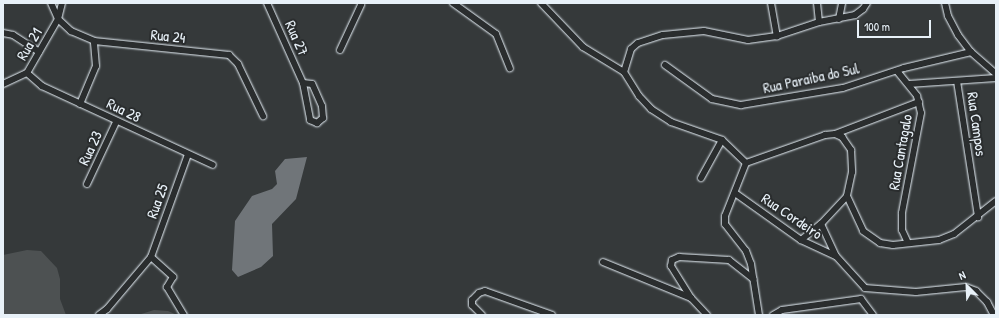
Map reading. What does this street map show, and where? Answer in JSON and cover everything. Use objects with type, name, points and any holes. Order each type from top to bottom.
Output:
[{"type":"street","name":"Rua 24","points":[[51,3],[58,19],[72,31],[94,41],[229,56],[238,64],[263,116]]},
{"type":"street","name":"Rua 21","points":[[3,84],[27,73],[58,19],[62,3]]},
{"type":"street","name":"Rua 27","points":[[267,3],[303,83]]},
{"type":"street","points":[[340,50],[360,4],[368,3]]},
{"type":"street","points":[[452,3],[496,34],[510,68]]},
{"type":"street","points":[[541,3],[583,47],[624,72],[639,96],[651,108],[671,122],[722,140],[746,164]]},
{"type":"street","points":[[771,3],[777,36]]},
{"type":"street","points":[[817,3],[819,22]]},
{"type":"street","points":[[839,19],[842,3]]},
{"type":"street","points":[[624,72],[630,49],[638,43],[673,32],[704,30],[748,40],[777,36],[819,22],[855,15],[863,9],[867,3]]},
{"type":"street","points":[[945,3],[948,16],[971,52],[995,70]]},
{"type":"street","points":[[3,33],[13,36],[38,52]]},
{"type":"street","points":[[80,104],[96,66],[94,41]]},
{"type":"street","name":"Rua Paraiba do Sul","points":[[665,65],[712,99],[741,105],[836,89],[897,71],[971,52]]},
{"type":"street","name":"Rua Cantagalo","points":[[897,71],[909,84],[919,102],[919,132],[901,221],[908,243]]},
{"type":"street","name":"Rua 28","points":[[27,73],[42,86],[116,122],[213,165]]},
{"type":"street","points":[[909,84],[996,78]]},
{"type":"street","name":"Rua Campos","points":[[957,81],[978,217]]},
{"type":"street","points":[[303,83],[312,84],[322,106],[323,118],[317,124],[310,120],[303,83]]},
{"type":"street","points":[[759,315],[746,251],[725,224],[725,216],[746,164],[825,135],[835,134],[919,102]]},
{"type":"street","name":"Rua 23","points":[[87,184],[116,122]]},
{"type":"street","points":[[801,240],[821,224],[847,196],[852,172],[851,150],[848,142],[835,134]]},
{"type":"street","points":[[701,178],[722,140]]},
{"type":"street","name":"Rua 25","points":[[99,315],[107,309],[151,257],[188,154]]},
{"type":"street","name":"Rua Cordeiro","points":[[735,193],[801,240],[836,256]]},
{"type":"street","points":[[847,196],[857,221],[871,239],[893,245],[939,240],[954,234],[978,217],[996,201]]},
{"type":"street","name":"Rua Cordeiro","points":[[821,224],[836,256],[865,288]]},
{"type":"street","points":[[151,257],[173,277],[167,287],[184,315]]},
{"type":"street","points":[[707,315],[691,298],[671,266],[672,260],[675,257],[714,257],[728,260],[753,280]]},
{"type":"street","points":[[604,262],[691,298]]},
{"type":"street","points":[[861,299],[865,288],[916,292],[966,287],[976,291],[987,302],[994,315]]},
{"type":"street","points":[[482,315],[475,310],[472,300],[479,293],[485,291],[552,315]]},
{"type":"street","points":[[772,315],[782,310],[861,299]]},
{"type":"street","points":[[861,299],[874,315]]},
{"type":"shaded area","points":[[307,157],[296,199],[272,224],[273,256],[261,267],[238,277],[232,270],[235,221],[252,196],[272,189],[277,184],[275,171],[285,159]]},
{"type":"shaded area","points":[[27,250],[41,251],[57,268],[60,279],[60,299],[66,315],[3,315],[3,255]]},
{"type":"shaded area","points":[[154,310],[168,311],[177,315],[138,315]]}]
